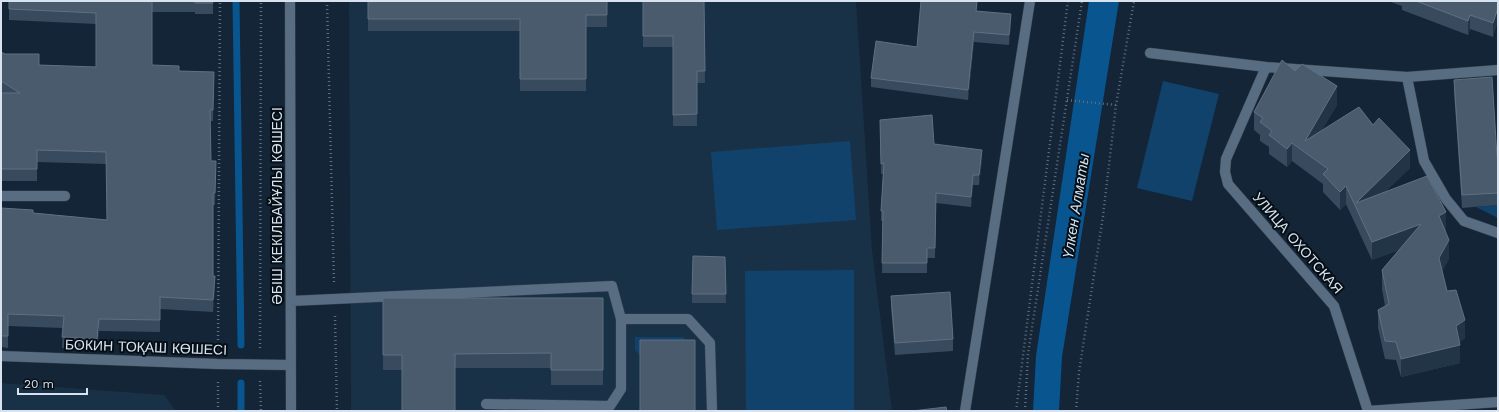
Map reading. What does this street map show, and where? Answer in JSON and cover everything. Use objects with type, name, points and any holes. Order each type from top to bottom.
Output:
[{"type":"street","name":"ӘБІШ КЕКІЛБАЙҰЛЫ КӨШЕСІ","points":[[290,1],[291,411]]},
{"type":"street","points":[[965,411],[1030,1]]},
{"type":"street","points":[[1150,53],[1266,67],[1407,77],[1498,70]]},
{"type":"street","name":"УЛИЦА ОХОТСКАЯ","points":[[1266,67],[1226,159],[1225,172],[1228,184],[1334,306],[1368,411]]},
{"type":"street","points":[[1407,77],[1424,161],[1446,198],[1464,221],[1498,233]]},
{"type":"street","points":[[1,196],[65,196]]},
{"type":"street","points":[[291,301],[612,286],[621,319],[620,389],[610,406],[486,404]]},
{"type":"street","points":[[621,319],[688,319],[710,343],[712,411]]},
{"type":"street","name":"БОКИН ТОҚАШ КӨШЕСІ","points":[[1,356],[218,364],[291,365]]},
{"type":"street","points":[[1361,411],[1401,410],[1498,402]]},
{"type":"path","points":[[218,411],[220,1]]},
{"type":"path","points":[[261,1],[261,411]]},
{"type":"path","points":[[327,1],[334,285]]},
{"type":"path","points":[[1016,411],[1068,1]]},
{"type":"path","points":[[1025,411],[1028,354],[1082,1]]},
{"type":"path","points":[[1076,411],[1079,372],[1103,216],[1116,105],[1134,1]]},
{"type":"path","points":[[1067,100],[1116,105]]},
{"type":"path","points":[[335,308],[337,411]]},
{"type":"shaded area","points":[[349,1],[856,1],[872,250],[892,411],[351,411]]},
{"type":"shaded area","points":[[1163,81],[1219,94],[1192,201],[1137,188]]},
{"type":"shaded area","points":[[850,141],[856,220],[717,230],[711,152]]},
{"type":"shaded area","points":[[1498,205],[1498,218],[1476,207]]},
{"type":"shaded area","points":[[854,270],[854,411],[746,411],[745,271]]},
{"type":"shaded area","points":[[635,337],[683,337],[695,355],[640,355],[635,350]]},
{"type":"shaded area","points":[[1,383],[164,395],[176,411],[1,411]]},
{"type":"water","name":"Үлкен Алматы","points":[[1089,1],[1119,1],[1062,357],[1059,411],[1033,411],[1036,356]]},
{"type":"building","points":[[9,1],[152,1],[152,65],[179,66],[179,71],[214,72],[213,110],[210,110],[211,161],[216,161],[215,193],[213,193],[213,276],[215,276],[213,300],[160,297],[160,320],[99,319],[97,339],[62,337],[64,316],[8,314],[8,336],[1,336],[1,208],[33,210],[33,213],[107,220],[106,152],[37,150],[37,169],[1,169],[1,93],[20,93],[1,81],[1,52],[5,54],[39,54],[39,65],[96,67],[96,13],[9,9]]},
{"type":"building","points":[[195,1],[213,1],[213,3],[195,3]]},
{"type":"building","points":[[368,1],[607,1],[607,15],[586,15],[586,79],[520,79],[520,19],[368,19]]},
{"type":"building","points":[[643,1],[704,1],[705,71],[697,71],[697,114],[673,115],[673,36],[643,36]]},
{"type":"building","points":[[921,1],[977,1],[976,11],[1011,14],[1009,35],[974,32],[968,90],[871,78],[876,41],[917,47]]},
{"type":"building","points":[[1416,1],[1498,1],[1498,8],[1493,23],[1470,15],[1468,21]]},
{"type":"building","points":[[1282,60],[1295,71],[1302,64],[1337,86],[1305,141],[1359,107],[1373,125],[1379,118],[1410,150],[1356,203],[1427,176],[1446,212],[1439,216],[1449,240],[1439,258],[1447,291],[1456,290],[1465,320],[1456,326],[1460,345],[1401,359],[1396,342],[1385,341],[1378,310],[1389,304],[1382,270],[1421,224],[1372,242],[1346,186],[1340,192],[1323,174],[1328,169],[1292,143],[1287,149],[1269,135],[1272,131],[1260,122],[1263,118],[1254,112]]},
{"type":"building","points":[[1492,77],[1498,157],[1498,193],[1462,195],[1454,80]]},
{"type":"building","points":[[932,115],[934,144],[982,150],[979,175],[973,175],[971,197],[936,193],[935,248],[927,248],[927,263],[882,263],[883,211],[881,211],[884,163],[881,164],[880,120]]},
{"type":"building","points":[[693,256],[725,257],[726,294],[692,294]]},
{"type":"building","points":[[950,292],[953,339],[895,343],[891,296]]},
{"type":"building","points":[[383,298],[603,298],[603,370],[551,370],[551,353],[455,354],[455,411],[402,411],[402,355],[383,355]]},
{"type":"building","points":[[640,340],[695,340],[695,411],[640,411]]},
{"type":"building","points":[[946,407],[947,411],[912,411]]},
{"type":"waterway","points":[[236,1],[241,345]]},
{"type":"waterway","points":[[241,383],[241,411]]}]
